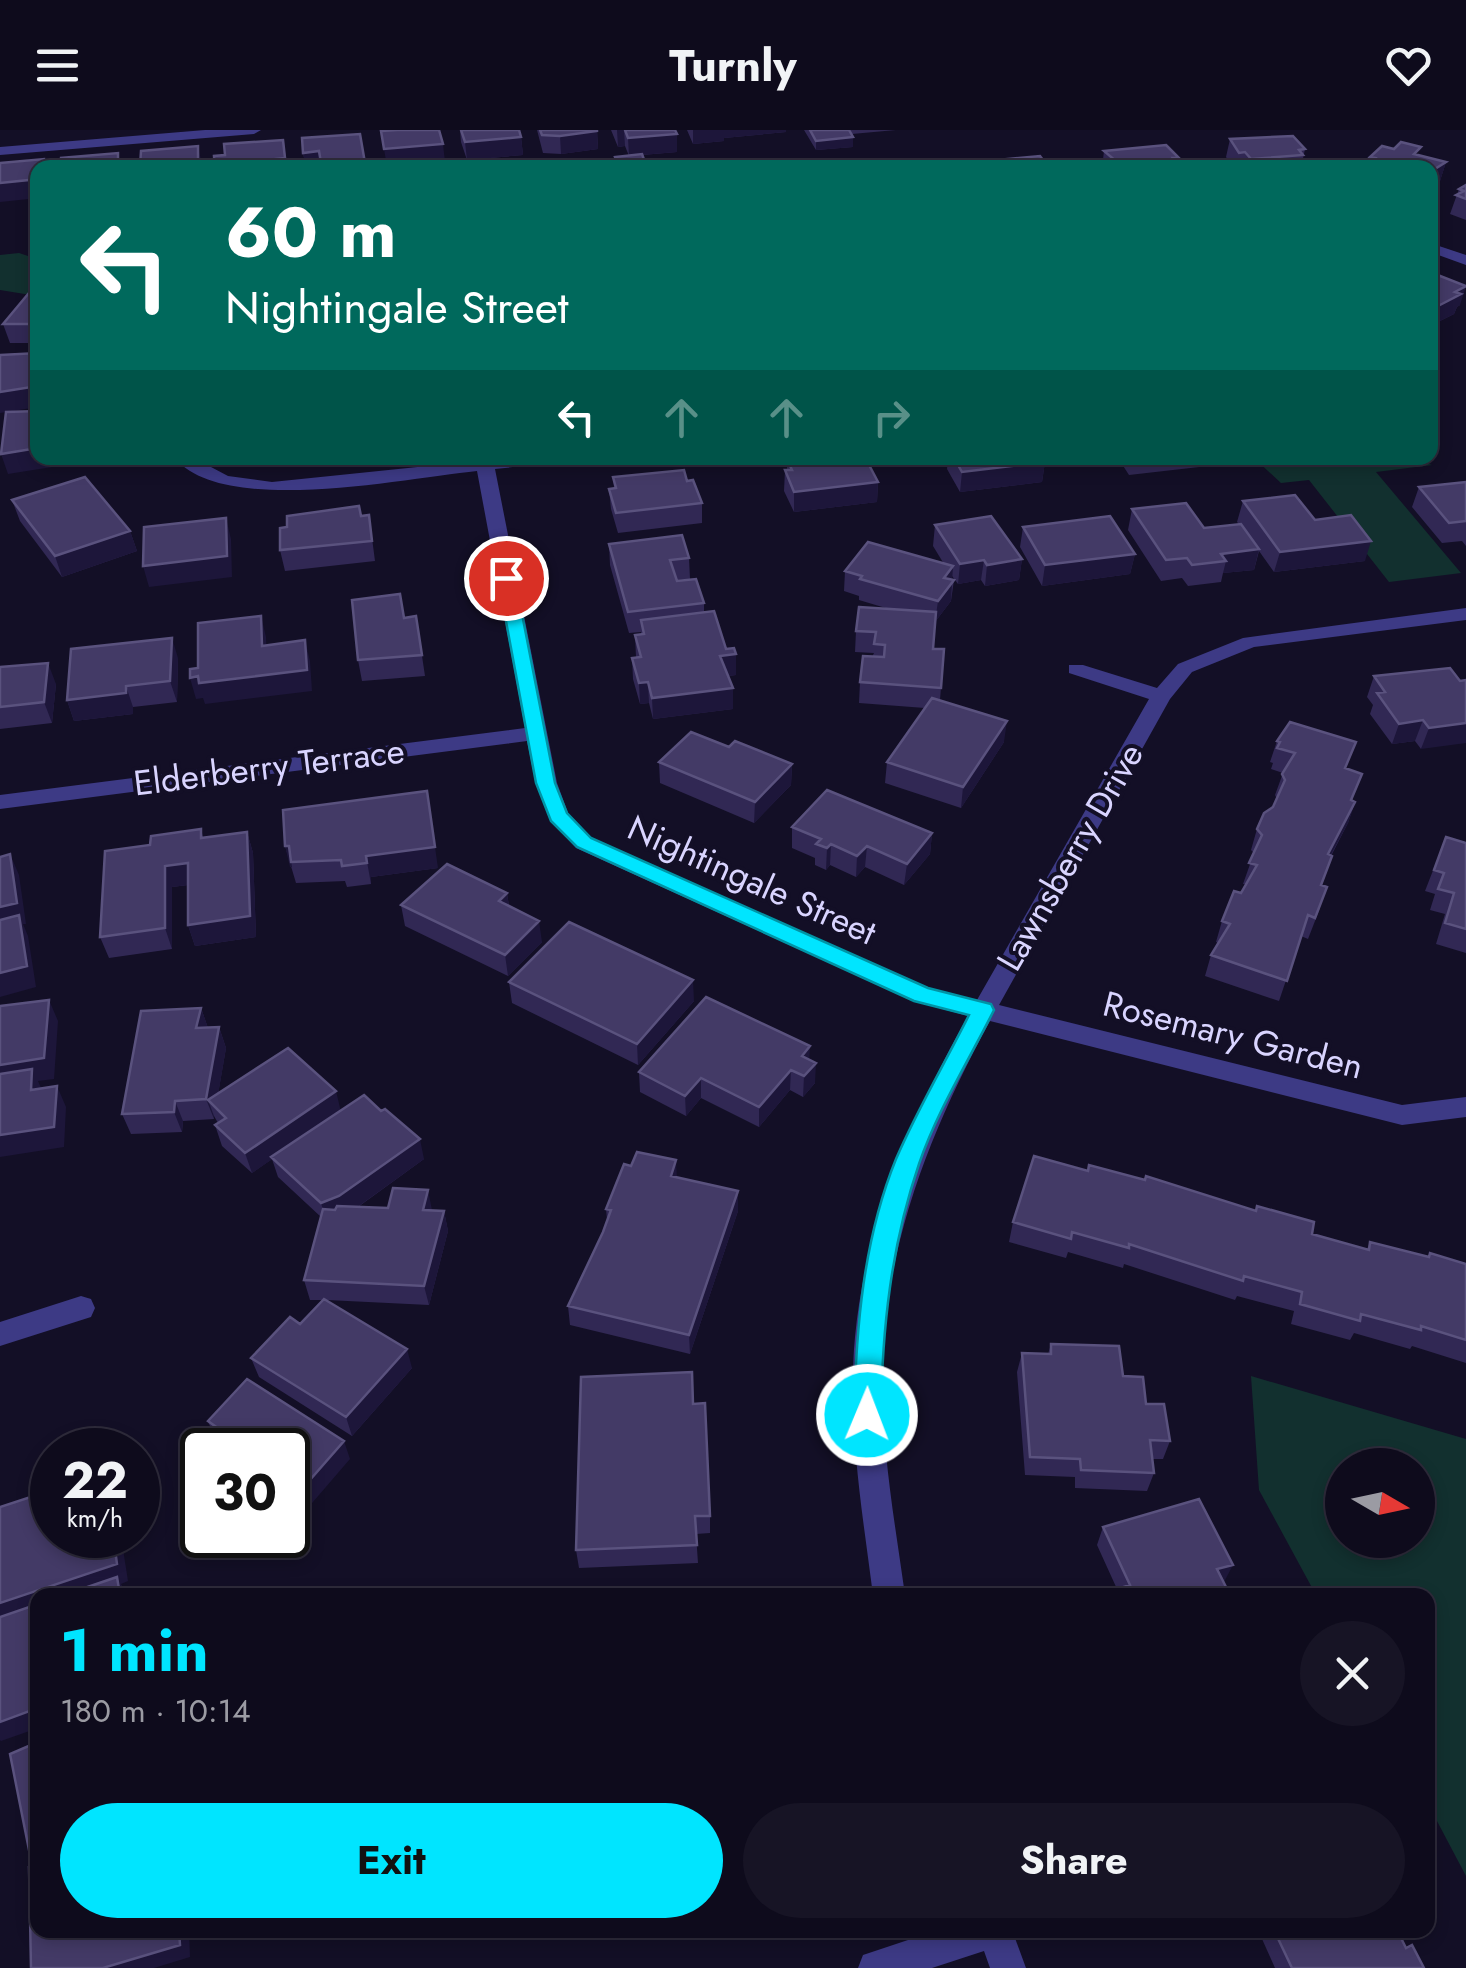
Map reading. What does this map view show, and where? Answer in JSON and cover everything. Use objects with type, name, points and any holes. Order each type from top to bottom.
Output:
[{"type":"street","points":[[0,151],[254,130]]},
{"type":"street","points":[[1438,250],[1466,260]]},
{"type":"street","points":[[193,465],[208,476],[235,485],[272,487],[485,465]]},
{"type":"street","name":"Nightingale Street","points":[[485,465],[546,783],[558,816],[584,842],[922,995],[983,1010]]},
{"type":"street","name":"Lawnsberry Drive","points":[[887,1588],[867,1415],[869,1336],[880,1256],[908,1160],[983,1010],[1161,696],[1185,668],[1250,642],[1466,614]]},
{"type":"street","name":"Lawnsberry Drive","points":[[1076,668],[1161,696]]},
{"type":"street","name":"Elderberry Terrace","points":[[0,802],[537,733]]},
{"type":"street","name":"Rosemary Garden","points":[[983,1010],[1402,1115],[1466,1107]]},
{"type":"street","points":[[0,1334],[81,1308]]},
{"type":"street","points":[[876,1968],[969,1938]]},
{"type":"street","points":[[997,1938],[1008,1968]]},
{"type":"green space","points":[[19,253],[30,257],[30,295],[0,290],[0,255]]},
{"type":"green space","points":[[1262,465],[1432,465],[1376,472],[1461,573],[1389,582],[1309,480],[1281,483]]},
{"type":"green space","points":[[1251,1376],[1466,1439],[1466,1876],[1435,1817],[1435,1588],[1312,1588],[1259,1490]]},
{"type":"building","points":[[439,130],[443,144],[384,149],[381,131]]},
{"type":"building","points":[[461,130],[519,130],[521,137],[465,142]]},
{"type":"building","points":[[540,130],[597,131],[560,136],[542,135]]},
{"type":"building","points":[[625,130],[675,130],[677,134],[628,138]]},
{"type":"building","points":[[810,130],[849,130],[853,137],[816,141]]},
{"type":"building","points":[[360,134],[364,160],[320,160],[319,151],[303,153],[302,138]]},
{"type":"building","points":[[1293,136],[1305,149],[1299,150],[1303,155],[1251,159],[1245,152],[1239,153],[1230,139]]},
{"type":"building","points":[[283,140],[285,158],[214,160],[214,156],[225,155],[224,144]]},
{"type":"building","points":[[1401,142],[1421,147],[1414,154],[1438,160],[1370,157],[1382,146],[1394,149]]},
{"type":"building","points":[[1166,145],[1179,158],[1115,160],[1104,151]]},
{"type":"building","points":[[198,146],[198,160],[140,160],[141,151]]},
{"type":"building","points":[[118,153],[118,160],[61,158]]},
{"type":"building","points":[[642,154],[644,160],[616,160],[615,157]]},
{"type":"building","points":[[1040,156],[1043,160],[997,160]]},
{"type":"building","points":[[30,160],[30,180],[0,183],[0,163]]},
{"type":"building","points":[[1466,185],[1466,199],[1456,195],[1464,191],[1459,189]]},
{"type":"building","points":[[1438,275],[1466,286],[1455,292],[1461,294],[1440,305]]},
{"type":"building","points":[[30,292],[30,324],[3,324]]},
{"type":"building","points":[[30,353],[30,387],[0,392],[0,355]]},
{"type":"building","points":[[30,411],[30,449],[1,454],[6,412]]},
{"type":"building","points":[[790,465],[869,465],[878,482],[794,492],[785,470],[792,470]]},
{"type":"building","points":[[958,465],[1020,465],[962,472]]},
{"type":"building","points":[[684,470],[687,481],[693,480],[702,503],[616,513],[609,489],[616,488],[613,477]]},
{"type":"building","points":[[85,477],[130,531],[55,556],[12,500]]},
{"type":"building","points":[[1466,482],[1466,521],[1449,523],[1419,487]]},
{"type":"building","points":[[1295,495],[1315,520],[1351,515],[1371,541],[1280,552],[1243,501]]},
{"type":"building","points":[[1186,503],[1204,528],[1241,524],[1259,549],[1221,554],[1226,561],[1192,565],[1187,558],[1166,560],[1132,509]]},
{"type":"building","points":[[359,506],[361,516],[369,515],[372,541],[280,550],[280,528],[287,527],[287,516]]},
{"type":"building","points":[[991,516],[1022,559],[987,565],[984,560],[960,564],[935,525]]},
{"type":"building","points":[[1110,516],[1135,554],[1045,565],[1023,527]]},
{"type":"building","points":[[226,518],[227,556],[143,566],[144,527]]},
{"type":"building","points":[[682,535],[689,558],[670,560],[677,581],[696,579],[704,603],[628,612],[609,544]]},
{"type":"building","points":[[868,542],[953,566],[944,578],[954,580],[938,601],[860,579],[862,576],[845,571]]},
{"type":"building","points":[[400,594],[404,618],[416,616],[422,655],[358,660],[352,600]]},
{"type":"building","points":[[859,607],[936,612],[933,649],[944,649],[941,688],[860,682],[863,656],[884,657],[885,645],[874,644],[876,632],[856,631]]},
{"type":"building","points":[[714,611],[726,649],[734,648],[736,654],[720,656],[733,688],[652,698],[648,682],[639,683],[632,658],[641,657],[635,635],[644,634],[641,620]]},
{"type":"building","points":[[261,616],[262,646],[305,640],[307,670],[199,683],[198,676],[190,678],[190,669],[198,668],[198,623]]},
{"type":"building","points":[[172,638],[170,681],[126,686],[126,693],[67,700],[71,649]]},
{"type":"building","points":[[48,663],[44,702],[0,707],[0,667]]},
{"type":"building","points":[[1450,668],[1460,681],[1466,680],[1466,723],[1429,728],[1423,720],[1399,724],[1377,693],[1385,692],[1374,676]]},
{"type":"building","points":[[932,698],[1007,721],[963,787],[887,762]]},
{"type":"building","points":[[1290,722],[1356,742],[1345,768],[1362,774],[1351,800],[1355,802],[1328,854],[1332,856],[1321,885],[1327,887],[1315,918],[1308,915],[1287,981],[1211,955],[1230,924],[1222,921],[1234,891],[1241,893],[1257,865],[1249,863],[1262,835],[1257,829],[1264,813],[1273,807],[1285,780],[1282,774],[1295,753],[1277,748],[1277,741]]},
{"type":"building","points":[[691,732],[729,747],[735,741],[792,764],[755,802],[659,762]]},
{"type":"building","points":[[827,790],[932,833],[907,864],[867,846],[857,856],[831,844],[827,848],[816,844],[821,839],[792,827]]},
{"type":"building","points":[[427,791],[435,847],[366,856],[367,863],[342,866],[341,860],[291,862],[289,846],[285,846],[283,810]]},
{"type":"building","points":[[201,829],[201,838],[247,832],[250,916],[188,925],[188,863],[165,866],[165,928],[100,937],[105,851],[150,845],[151,836]]},
{"type":"building","points":[[1446,837],[1466,843],[1466,929],[1445,923],[1454,893],[1438,889],[1444,873],[1434,870]]},
{"type":"building","points":[[10,854],[17,903],[0,907],[0,857]]},
{"type":"building","points":[[447,864],[507,893],[499,901],[539,921],[505,955],[401,905]]},
{"type":"building","points":[[19,915],[27,966],[0,973],[0,920]]},
{"type":"building","points":[[569,922],[693,980],[637,1044],[509,982]]},
{"type":"building","points":[[706,997],[810,1046],[802,1056],[816,1063],[804,1076],[791,1070],[759,1107],[701,1078],[685,1096],[639,1072]]},
{"type":"building","points":[[49,1000],[44,1058],[0,1065],[0,1006]]},
{"type":"building","points":[[201,1008],[196,1028],[219,1027],[206,1099],[175,1101],[174,1112],[122,1114],[141,1011]]},
{"type":"building","points":[[288,1048],[336,1091],[245,1153],[215,1125],[226,1118],[208,1100]]},
{"type":"building","points":[[32,1069],[31,1090],[57,1086],[54,1127],[0,1135],[0,1074]]},
{"type":"building","points":[[364,1095],[420,1139],[339,1196],[321,1203],[271,1157]]},
{"type":"building","points":[[637,1152],[676,1160],[671,1176],[738,1191],[689,1335],[568,1306],[603,1232],[611,1210],[606,1209],[624,1164],[631,1166]]},
{"type":"building","points":[[1034,1156],[1088,1171],[1089,1165],[1145,1180],[1146,1176],[1256,1211],[1257,1206],[1314,1222],[1312,1234],[1369,1250],[1370,1242],[1466,1264],[1466,1340],[1361,1314],[1360,1321],[1300,1304],[1302,1292],[1244,1276],[1243,1281],[1129,1244],[1129,1248],[1072,1232],[1071,1239],[1013,1222]]},
{"type":"building","points":[[393,1188],[428,1190],[423,1210],[444,1211],[424,1286],[304,1280],[323,1209],[388,1208]]},
{"type":"building","points":[[324,1299],[407,1349],[346,1417],[251,1358],[290,1317],[300,1324]]},
{"type":"building","points":[[1051,1344],[1119,1346],[1123,1376],[1143,1377],[1146,1404],[1164,1404],[1170,1441],[1150,1440],[1154,1473],[1081,1470],[1080,1459],[1030,1457],[1022,1353],[1051,1354]]},
{"type":"building","points":[[692,1372],[693,1404],[705,1403],[710,1516],[695,1516],[697,1545],[576,1550],[581,1377]]},
{"type":"building","points":[[247,1379],[344,1441],[310,1480],[310,1428],[218,1428],[208,1421]]},
{"type":"building","points":[[30,1497],[30,1558],[116,1558],[117,1564],[45,1588],[30,1588],[30,1593],[0,1603],[0,1507]]},
{"type":"building","points":[[1199,1499],[1233,1565],[1217,1569],[1226,1588],[1120,1588],[1130,1585],[1103,1527]]},
{"type":"building","points":[[117,1577],[119,1588],[85,1588]]},
{"type":"building","points":[[30,1607],[30,1711],[0,1722],[0,1617]]},
{"type":"building","points":[[30,1745],[30,1855],[10,1754]]},
{"type":"building","points":[[30,1938],[180,1938],[180,1945],[103,1968],[31,1968]]},
{"type":"building","points":[[1278,1938],[1401,1938],[1406,1948],[1412,1945],[1424,1968],[1292,1968]]},
{"type":"route","points":[[506,578],[546,783],[558,816],[584,842],[922,995],[983,1010],[908,1160],[889,1224],[880,1256],[869,1336],[867,1415]]}]
